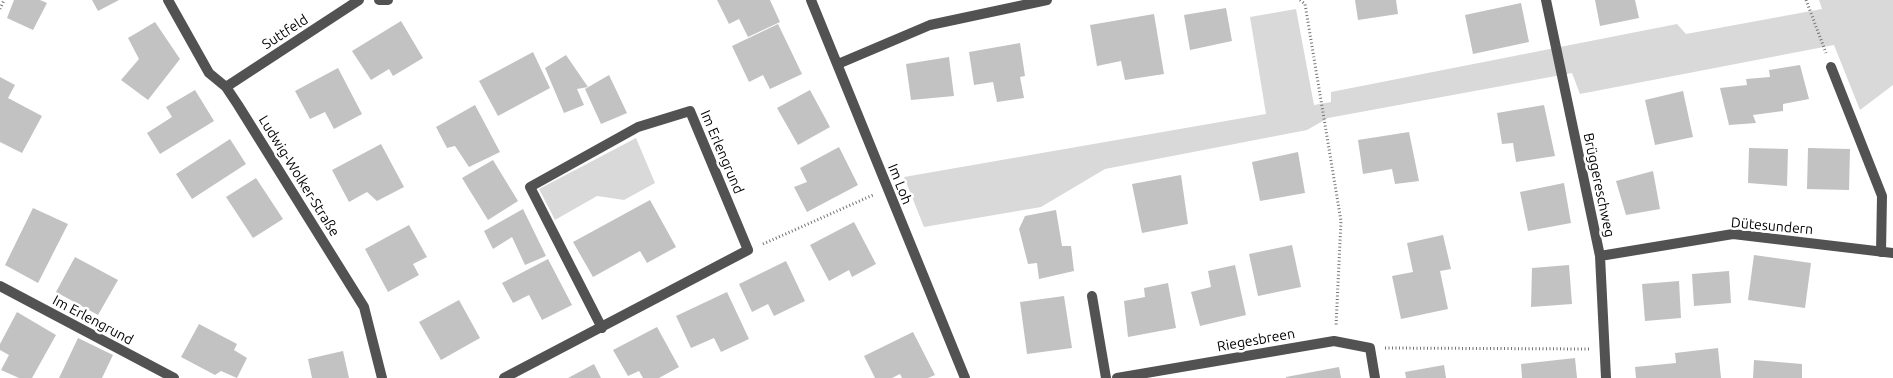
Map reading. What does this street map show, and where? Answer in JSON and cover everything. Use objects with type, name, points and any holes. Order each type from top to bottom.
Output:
[{"type":"street","name":"Ludwig-Wolker-Straße","points":[[168,0],[209,73],[226,87],[364,308],[382,378]]},
{"type":"street","name":"Suttfeld","points":[[226,87],[359,0]]},
{"type":"street","points":[[379,0],[388,0]]},
{"type":"street","name":"Im Loh","points":[[811,0],[886,189],[965,378]]},
{"type":"street","points":[[838,64],[930,25],[1047,0]]},
{"type":"street","name":"Brüggereschweg","points":[[1546,0],[1600,256],[1606,378]]},
{"type":"street","points":[[1831,67],[1882,196],[1882,252]]},
{"type":"street","name":"Im Erlengrund","points":[[602,328],[530,187],[638,127],[690,110],[748,250]]},
{"type":"street","name":"Dütesundern","points":[[1600,256],[1733,234],[1893,253]]},
{"type":"street","points":[[504,378],[748,250]]},
{"type":"street","name":"Im Erlengrund","points":[[0,286],[174,378]]},
{"type":"street","points":[[1092,296],[1106,378]]},
{"type":"street","name":"Riegesbreen","points":[[1117,378],[1334,340],[1370,348]]},
{"type":"street","points":[[1370,348],[1375,378]]},
{"type":"path","points":[[0,9],[4,0]]},
{"type":"path","points":[[1300,0],[1305,4],[1341,221],[1338,302],[1334,340]]},
{"type":"path","points":[[1806,0],[1831,67]]},
{"type":"path","points":[[748,250],[886,189]]},
{"type":"path","points":[[1370,348],[1605,349]]},
{"type":"shaded area","points":[[1819,0],[1893,0],[1893,85],[1860,110],[1834,45],[1580,94],[1572,73],[1328,118],[1307,130],[1105,169],[1041,207],[924,227],[904,177],[1266,114],[1250,17],[1296,9],[1314,105],[1331,102],[1331,92],[1677,24],[1686,34],[1822,9]]},
{"type":"shaded area","points":[[636,138],[655,183],[624,200],[597,196],[555,220],[539,189]]},
{"type":"building","points":[[14,0],[40,0],[47,3],[33,30],[7,18]]},
{"type":"building","points":[[92,0],[119,0],[98,11]]},
{"type":"building","points":[[717,0],[770,0],[780,22],[748,37],[739,19],[729,24]]},
{"type":"building","points":[[1355,0],[1396,0],[1398,14],[1358,20]]},
{"type":"building","points":[[1595,0],[1635,0],[1639,18],[1600,26]]},
{"type":"building","points":[[1521,3],[1529,42],[1473,54],[1465,15]]},
{"type":"building","points":[[1226,8],[1232,41],[1190,50],[1184,15]]},
{"type":"building","points":[[1154,14],[1164,74],[1125,80],[1121,61],[1097,66],[1090,25]]},
{"type":"building","points":[[401,21],[423,58],[393,76],[389,69],[371,80],[352,51]]},
{"type":"building","points":[[155,22],[180,59],[148,100],[121,80],[139,59],[128,38]]},
{"type":"building","points":[[778,24],[802,74],[770,89],[763,75],[749,82],[732,46]]},
{"type":"building","points":[[1020,43],[1025,76],[1020,77],[1024,98],[997,102],[993,82],[974,85],[969,52]]},
{"type":"building","points":[[533,52],[550,88],[498,116],[479,81]]},
{"type":"building","points":[[566,55],[588,87],[577,89],[584,105],[564,113],[545,68]]},
{"type":"building","points":[[949,57],[954,96],[911,100],[906,64]]},
{"type":"building","points":[[1800,65],[1809,99],[1783,104],[1783,111],[1753,115],[1756,123],[1729,125],[1720,88],[1747,85],[1746,79],[1770,77],[1769,70]]},
{"type":"building","points":[[338,68],[362,114],[334,129],[325,112],[310,119],[295,91]]},
{"type":"building","points":[[609,75],[627,113],[601,124],[585,89]]},
{"type":"building","points":[[0,77],[15,85],[8,98],[42,116],[22,153],[0,142]]},
{"type":"building","points":[[195,90],[214,121],[160,154],[147,133],[172,117],[166,107]]},
{"type":"building","points":[[810,90],[830,127],[798,145],[777,108]]},
{"type":"building","points":[[1683,91],[1693,137],[1655,145],[1645,100]]},
{"type":"building","points":[[475,105],[500,152],[469,167],[455,146],[447,148],[436,127]]},
{"type":"building","points":[[1544,105],[1555,156],[1516,162],[1513,143],[1502,144],[1497,113]]},
{"type":"building","points":[[1409,132],[1419,181],[1395,184],[1392,169],[1363,174],[1358,140]]},
{"type":"building","points":[[230,139],[246,164],[192,199],[176,174]]},
{"type":"building","points":[[381,144],[404,187],[377,201],[367,192],[349,202],[332,170]]},
{"type":"building","points":[[839,147],[858,185],[807,212],[794,187],[807,182],[800,168]]},
{"type":"building","points":[[1749,148],[1788,149],[1787,186],[1748,183]]},
{"type":"building","points":[[1808,148],[1850,149],[1849,190],[1807,189]]},
{"type":"building","points":[[1298,152],[1305,193],[1260,201],[1252,162]]},
{"type":"building","points":[[493,160],[518,201],[488,220],[462,178]]},
{"type":"building","points":[[1653,171],[1660,209],[1626,215],[1616,181]]},
{"type":"building","points":[[1181,175],[1188,224],[1142,233],[1132,184]]},
{"type":"building","points":[[256,178],[283,219],[253,238],[226,197]]},
{"type":"building","points":[[1564,183],[1571,223],[1528,231],[1520,192]]},
{"type":"building","points":[[650,200],[676,247],[647,263],[640,251],[593,277],[573,242]]},
{"type":"building","points":[[33,208],[68,224],[38,283],[5,265]]},
{"type":"building","points":[[523,209],[546,256],[525,265],[512,237],[493,249],[484,231]]},
{"type":"building","points":[[1056,210],[1062,246],[1071,246],[1074,271],[1039,279],[1037,263],[1028,264],[1019,229],[1025,216]]},
{"type":"building","points":[[854,222],[876,264],[852,277],[849,270],[829,281],[810,245]]},
{"type":"building","points":[[409,225],[427,257],[413,264],[419,275],[388,292],[365,249]]},
{"type":"building","points":[[1443,235],[1451,269],[1440,271],[1448,309],[1401,319],[1392,276],[1413,272],[1407,243]]},
{"type":"building","points":[[1292,245],[1301,287],[1258,296],[1249,254]]},
{"type":"building","points":[[1754,255],[1811,263],[1805,308],[1748,300]]},
{"type":"building","points":[[75,257],[118,280],[98,315],[56,292]]},
{"type":"building","points":[[548,259],[572,305],[542,320],[529,295],[513,303],[502,283]]},
{"type":"building","points":[[786,261],[805,301],[774,316],[768,304],[752,312],[739,284]]},
{"type":"building","points":[[1235,265],[1246,315],[1200,326],[1191,292],[1211,287],[1208,271]]},
{"type":"building","points":[[1569,265],[1572,304],[1531,307],[1532,268]]},
{"type":"building","points":[[1729,271],[1731,303],[1694,306],[1692,274]]},
{"type":"building","points":[[1679,281],[1681,318],[1645,321],[1642,284]]},
{"type":"building","points":[[1168,283],[1176,328],[1128,337],[1124,301],[1145,297],[1144,288]]},
{"type":"building","points":[[727,292],[749,339],[721,352],[714,338],[691,348],[676,316]]},
{"type":"building","points":[[1064,296],[1072,348],[1027,354],[1020,302]]},
{"type":"building","points":[[459,300],[480,338],[441,360],[419,322]]},
{"type":"building","points":[[17,312],[56,335],[32,378],[19,378],[1,370],[9,355],[0,350],[0,344]]},
{"type":"building","points":[[199,324],[237,344],[234,350],[247,358],[237,378],[221,371],[215,375],[181,357]]},
{"type":"building","points":[[657,327],[679,367],[659,378],[643,378],[639,371],[628,376],[613,350]]},
{"type":"building","points":[[913,332],[935,375],[928,378],[902,378],[900,374],[892,378],[875,378],[864,356]]},
{"type":"building","points":[[78,338],[113,355],[102,378],[59,378]]},
{"type":"building","points":[[1718,348],[1721,378],[1636,378],[1635,367],[1676,363],[1675,353]]},
{"type":"building","points":[[343,351],[349,378],[312,378],[308,359]]},
{"type":"building","points":[[1575,358],[1577,378],[1522,378],[1521,364]]},
{"type":"building","points":[[1754,360],[1802,364],[1802,378],[1753,378]]},
{"type":"building","points":[[594,364],[601,378],[568,378]]},
{"type":"building","points":[[1444,365],[1446,378],[1406,378],[1405,372]]},
{"type":"building","points":[[1339,367],[1341,378],[1286,378],[1286,377]]}]
